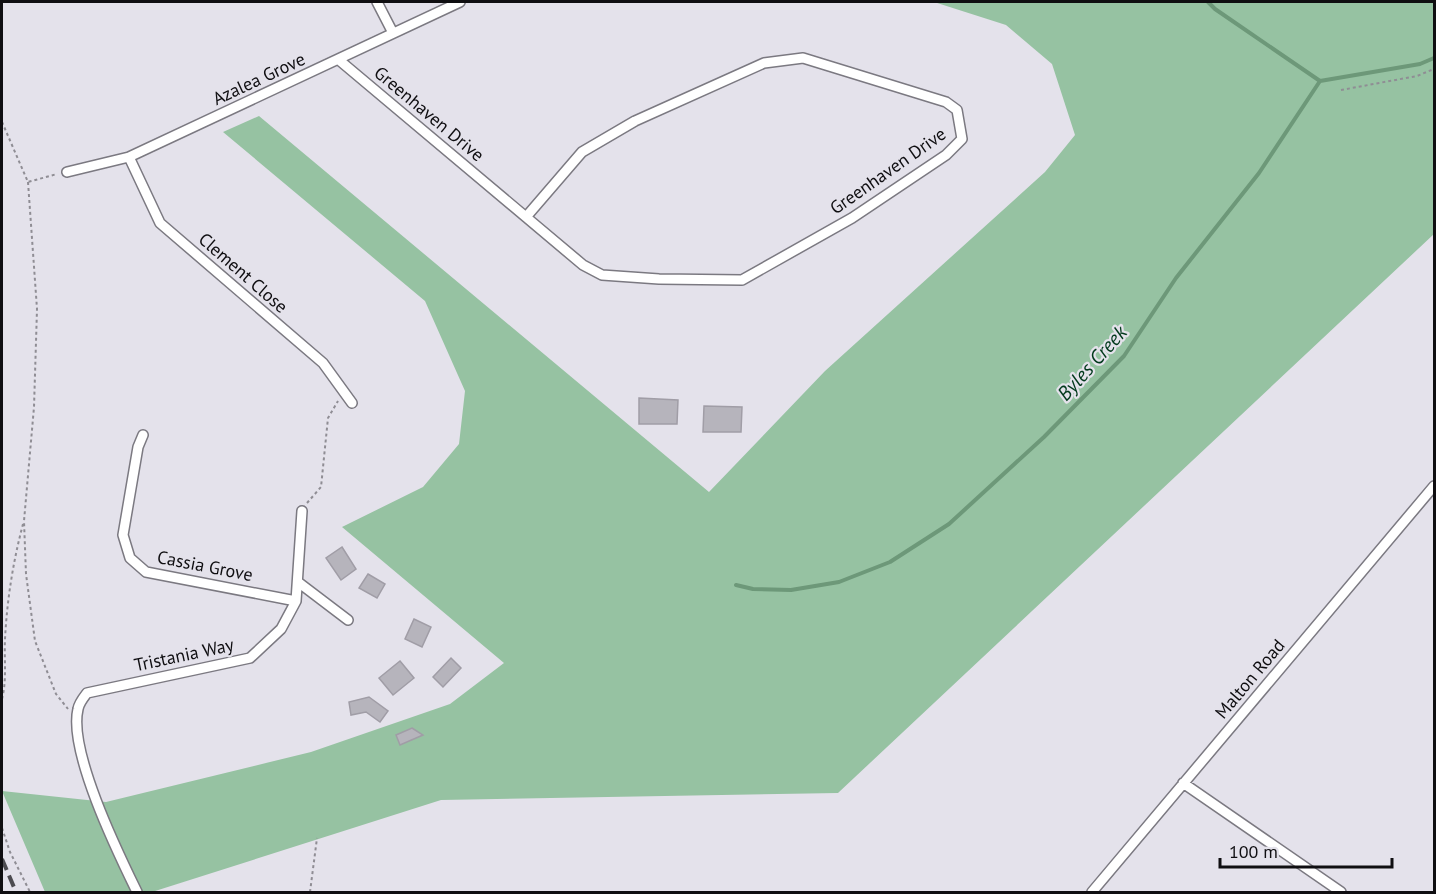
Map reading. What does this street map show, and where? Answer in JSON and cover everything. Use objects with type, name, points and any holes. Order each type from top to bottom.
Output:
[{"type":"street","points":[[377,2],[393,33]]},
{"type":"street","name":"Azalea Grove","points":[[67,172],[129,157],[460,2]]},
{"type":"street","name":"Greenhaven Drive","points":[[339,60],[583,265],[602,275],[659,279],[742,280],[852,218],[946,155],[962,139],[957,110],[946,102],[803,58],[764,63],[635,121],[582,152],[526,217]]},
{"type":"street","name":"Clement Close","points":[[129,157],[160,223],[323,363],[352,403]]},
{"type":"street","name":"Cassia Grove","points":[[143,435],[138,447],[123,535],[130,558],[146,572],[296,601]]},
{"type":"street","name":"Malton Road","points":[[1092,892],[1434,486]]},
{"type":"street","name":"Tristania Way","points":[[78,721],[78,708],[87,693],[250,658],[281,629],[296,601],[302,511]]},
{"type":"street","points":[[298,582],[348,620]]},
{"type":"street","points":[[78,721],[78,743],[98,805],[137,892]]},
{"type":"street","points":[[1183,783],[1341,892]]},
{"type":"path","points":[[1341,90],[1417,76],[1434,69]]},
{"type":"path","points":[[2,122],[28,182],[37,309],[34,407],[24,521],[26,574],[35,641],[56,694],[78,721]]},
{"type":"path","points":[[28,182],[67,172]]},
{"type":"path","points":[[302,511],[312,496],[321,488],[328,418],[344,391]]},
{"type":"path","points":[[2,699],[5,678],[5,639],[13,562],[24,521]]},
{"type":"path","points":[[2,828],[10,852],[30,892]]},
{"type":"path","points":[[310,892],[317,838]]},
{"type":"green space","points":[[934,2],[1434,2],[1434,234],[838,793],[441,800],[152,892],[45,892],[2,791],[106,802],[311,752],[450,704],[504,663],[342,527],[423,487],[459,444],[465,391],[425,301],[223,132],[259,116],[709,492],[825,371],[1045,172],[1075,135],[1052,64],[1006,25]]},
{"type":"building","points":[[639,398],[678,400],[677,424],[639,424]]},
{"type":"building","points":[[704,406],[742,407],[741,432],[703,432]]},
{"type":"building","points":[[342,547],[356,569],[341,580],[326,558]]},
{"type":"building","points":[[368,574],[385,584],[377,598],[359,588]]},
{"type":"building","points":[[414,619],[431,627],[422,647],[405,639]]},
{"type":"building","points":[[451,658],[461,668],[443,687],[433,677]]},
{"type":"building","points":[[400,661],[414,678],[393,695],[379,678]]},
{"type":"building","points":[[369,697],[388,711],[380,722],[366,712],[351,715],[349,702]]},
{"type":"building","points":[[412,728],[423,735],[400,745],[396,735]]},
{"type":"waterway","points":[[1208,2],[1320,81]]},
{"type":"waterway","name":"Byles Creek","points":[[736,585],[753,589],[791,590],[839,582],[890,562],[949,524],[1044,437],[1124,356],[1176,278],[1259,173],[1320,81],[1420,64],[1434,58]]},
{"type":"railway","points":[[2,859],[16,892]]}]
